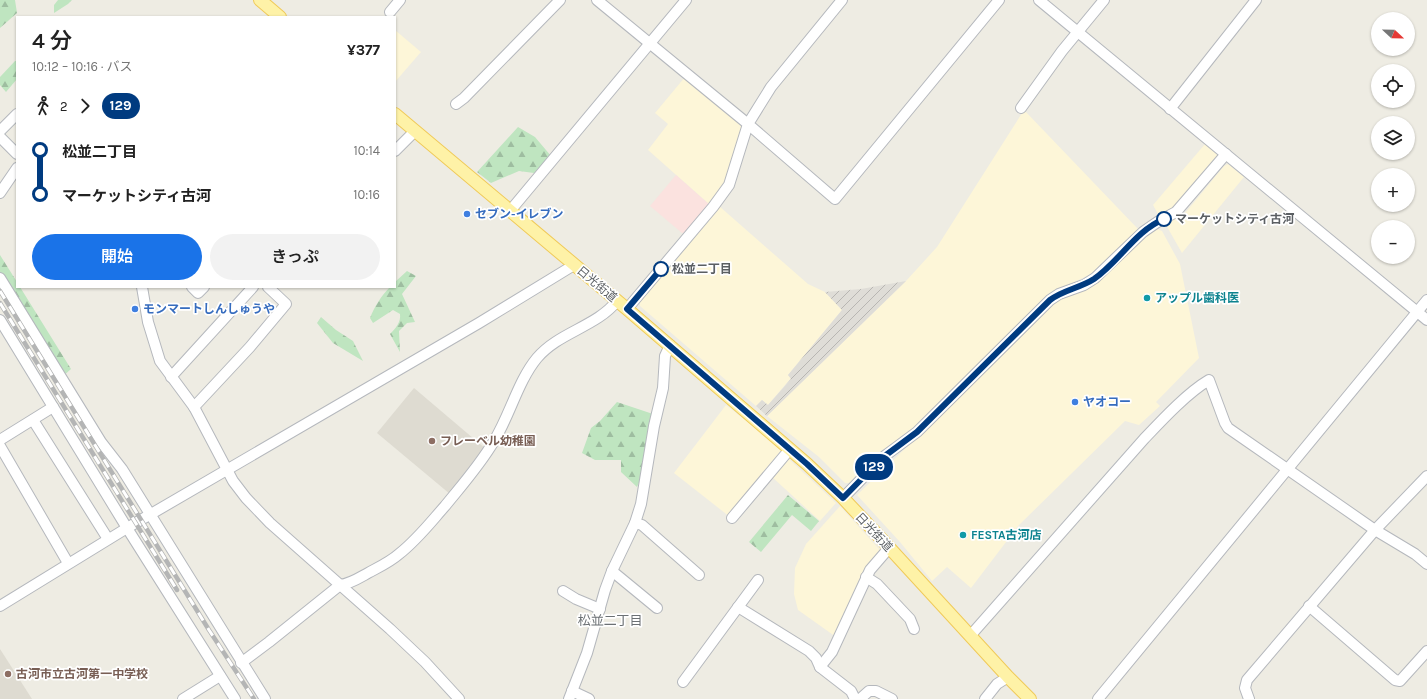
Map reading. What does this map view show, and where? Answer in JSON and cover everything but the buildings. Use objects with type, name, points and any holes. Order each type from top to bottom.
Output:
[{"type":"main road","points":[[260,0],[279,16]]},
{"type":"main road","name":"日光街道","points":[[396,115],[627,309],[807,464],[843,498],[1030,699]]},
{"type":"street","points":[[390,12],[400,0]]},
{"type":"street","points":[[456,104],[464,98],[560,0]]},
{"type":"street","points":[[597,0],[748,124],[835,199],[999,0]]},
{"type":"street","points":[[510,211],[686,0]]},
{"type":"street","points":[[627,309],[704,218],[729,185],[748,124],[771,87],[842,0]]},
{"type":"street","points":[[1039,0],[1427,320]]},
{"type":"street","points":[[1021,108],[1040,80],[1104,0]]},
{"type":"street","points":[[1170,109],[1256,0]]},
{"type":"street","points":[[0,131],[16,115]]},
{"type":"street","points":[[396,150],[415,131]]},
{"type":"street","points":[[0,138],[16,153]]},
{"type":"street","points":[[843,498],[882,458],[917,432],[1050,300],[1059,294],[1084,285],[1095,278],[1143,232],[1176,212],[1226,154]]},
{"type":"street","points":[[0,194],[16,170]]},
{"type":"street","points":[[0,606],[126,528],[478,323],[574,265]]},
{"type":"street","points":[[0,278],[101,442],[122,469],[241,663],[265,699]]},
{"type":"street","points":[[142,288],[148,322],[160,361],[170,377],[194,407],[234,481],[251,503],[270,523],[420,657],[459,699]]},
{"type":"street","points":[[193,288],[198,293],[203,288]]},
{"type":"street","points":[[170,377],[252,288]]},
{"type":"street","points":[[194,407],[250,347],[286,304],[269,288]]},
{"type":"street","points":[[1098,699],[1427,300]]},
{"type":"street","points":[[241,663],[340,585],[359,578],[387,563],[416,540],[467,480],[494,442],[530,367],[538,357],[565,335],[598,319],[610,310],[617,301]]},
{"type":"street","points":[[0,320],[126,528],[235,699]]},
{"type":"street","points":[[589,699],[571,695],[588,653],[612,571],[635,524],[641,504],[654,426],[663,388],[664,356],[670,346]]},
{"type":"street","points":[[970,636],[1144,439],[1172,410],[1203,383],[1209,380],[1228,428],[1375,530],[1415,554],[1427,564]]},
{"type":"street","points":[[0,440],[53,407]]},
{"type":"street","points":[[33,420],[108,539]]},
{"type":"street","points":[[0,446],[68,563]]},
{"type":"street","points":[[732,518],[790,449]]},
{"type":"street","points":[[1249,699],[1245,688],[1247,680],[1375,530],[1427,476]]},
{"type":"street","points":[[635,524],[642,525],[698,575]]},
{"type":"street","points":[[820,667],[832,652],[870,570],[889,548]]},
{"type":"street","points":[[612,571],[657,608]]},
{"type":"street","points":[[866,577],[877,584],[910,619],[914,629]]},
{"type":"street","points":[[683,682],[758,580]]},
{"type":"street","points":[[563,591],[576,599],[600,609]]},
{"type":"street","points":[[1309,606],[1395,680],[1400,681],[1427,651]]},
{"type":"street","points":[[738,607],[809,651],[816,658],[820,667],[851,692],[855,699]]},
{"type":"street","points":[[183,699],[220,676]]},
{"type":"street","points":[[986,699],[997,684],[1008,677]]},
{"type":"street","points":[[860,699],[869,691],[876,691],[892,699]]},
{"type":"shaded area","points":[[396,31],[421,52],[396,81]]},
{"type":"shaded area","points":[[685,77],[743,126],[728,179],[711,206],[648,150],[668,124],[655,113]]},
{"type":"shaded area","points":[[1024,110],[1138,229],[1091,274],[1049,294],[910,431],[902,438],[882,450],[849,483],[845,483],[819,457],[767,416],[906,281],[937,247]]},
{"type":"shaded area","name":"マーケットシティ古河","points":[[1205,144],[1218,155],[1217,158],[1173,208],[1159,216],[1153,205]]},
{"type":"shaded area","name":"マーケットシティ古河","points":[[1228,164],[1244,177],[1182,253],[1166,225],[1186,212],[1224,166]]},
{"type":"shaded area","points":[[676,175],[711,206],[689,232],[682,233],[650,206]]},
{"type":"shaded area","points":[[719,206],[808,284],[825,292],[842,310],[788,375],[791,378],[768,405],[762,400],[756,406],[640,306],[640,300]]},
{"type":"shaded area","name":"マーケットシティ古河","points":[[1157,229],[1162,231],[1180,264],[1199,358],[1156,402],[1160,406],[1139,425],[1125,421],[1019,525],[971,588],[947,567],[932,581],[900,542],[857,495],[1055,301]]},
{"type":"shaded area","points":[[906,281],[767,416],[756,406],[762,400],[768,405],[791,379],[788,375],[842,310],[825,292],[861,289]]},
{"type":"shaded area","name":"フレーベル幼稚園","points":[[414,388],[487,450],[450,494],[377,433]]},
{"type":"shaded area","points":[[726,405],[782,449],[730,517],[674,473]]},
{"type":"shaded area","points":[[789,459],[836,503],[820,521],[772,477]]},
{"type":"shaded area","points":[[840,506],[881,551],[836,637],[798,610],[794,594],[795,568],[806,544]]},
{"type":"shaded area","name":"古河市立古河第一中学校","points":[[0,649],[32,699],[0,699]]},
{"type":"green space","points":[[0,0],[15,0],[17,13],[0,28]]},
{"type":"green space","points":[[58,0],[72,0],[54,13],[54,5]]},
{"type":"green space","points":[[16,61],[16,80],[6,92],[0,85],[0,77]]},
{"type":"green space","points":[[518,127],[535,137],[551,156],[534,173],[519,171],[491,183],[477,172]]},
{"type":"green space","points":[[0,255],[16,280],[16,288],[21,288],[71,369],[61,378],[0,278]]},
{"type":"green space","points":[[407,271],[416,276],[402,294],[415,322],[407,323],[399,331],[400,352],[390,334],[398,325],[400,314],[393,310],[373,323],[370,318],[376,305],[389,288],[396,288],[396,281]]},
{"type":"green space","points":[[321,317],[336,330],[353,341],[363,361],[333,343],[317,323]]},
{"type":"green space","points":[[617,402],[653,414],[640,480],[637,487],[621,472],[621,460],[595,460],[582,453],[591,428],[600,421]]},
{"type":"green space","points":[[788,495],[819,521],[811,531],[792,515],[761,552],[749,542]]},
{"type":"railway","points":[[0,291],[209,630],[254,699]]},
{"type":"railway","points":[[0,303],[177,590]]},
{"type":"bus line","name":"129","points":[[661,269],[627,309],[807,464],[843,498],[882,458],[917,432],[1050,300],[1059,294],[1084,285],[1095,278],[1143,232],[1164,219]]},
{"type":"place","name":"セブン-イレブン","points":[[467,214]]},
{"type":"place","name":"マーケットシティ古河","points":[[1164,219]]},
{"type":"place","name":"松並二丁目","points":[[661,269]]},
{"type":"place","name":"アップル歯科医","points":[[1147,298]]},
{"type":"place","name":"モンマートしんしゅうや","points":[[135,309]]},
{"type":"place","name":"ヤオコー","points":[[1075,402]]},
{"type":"place","name":"フレーベル幼稚園","points":[[432,441]]},
{"type":"place","name":"FESTA古河店","points":[[963,535]]},
{"type":"place","name":"古河市立古河第一中学校","points":[[8,674]]},
{"type":"district","name":"松並二丁目","points":[[610,620]]}]
